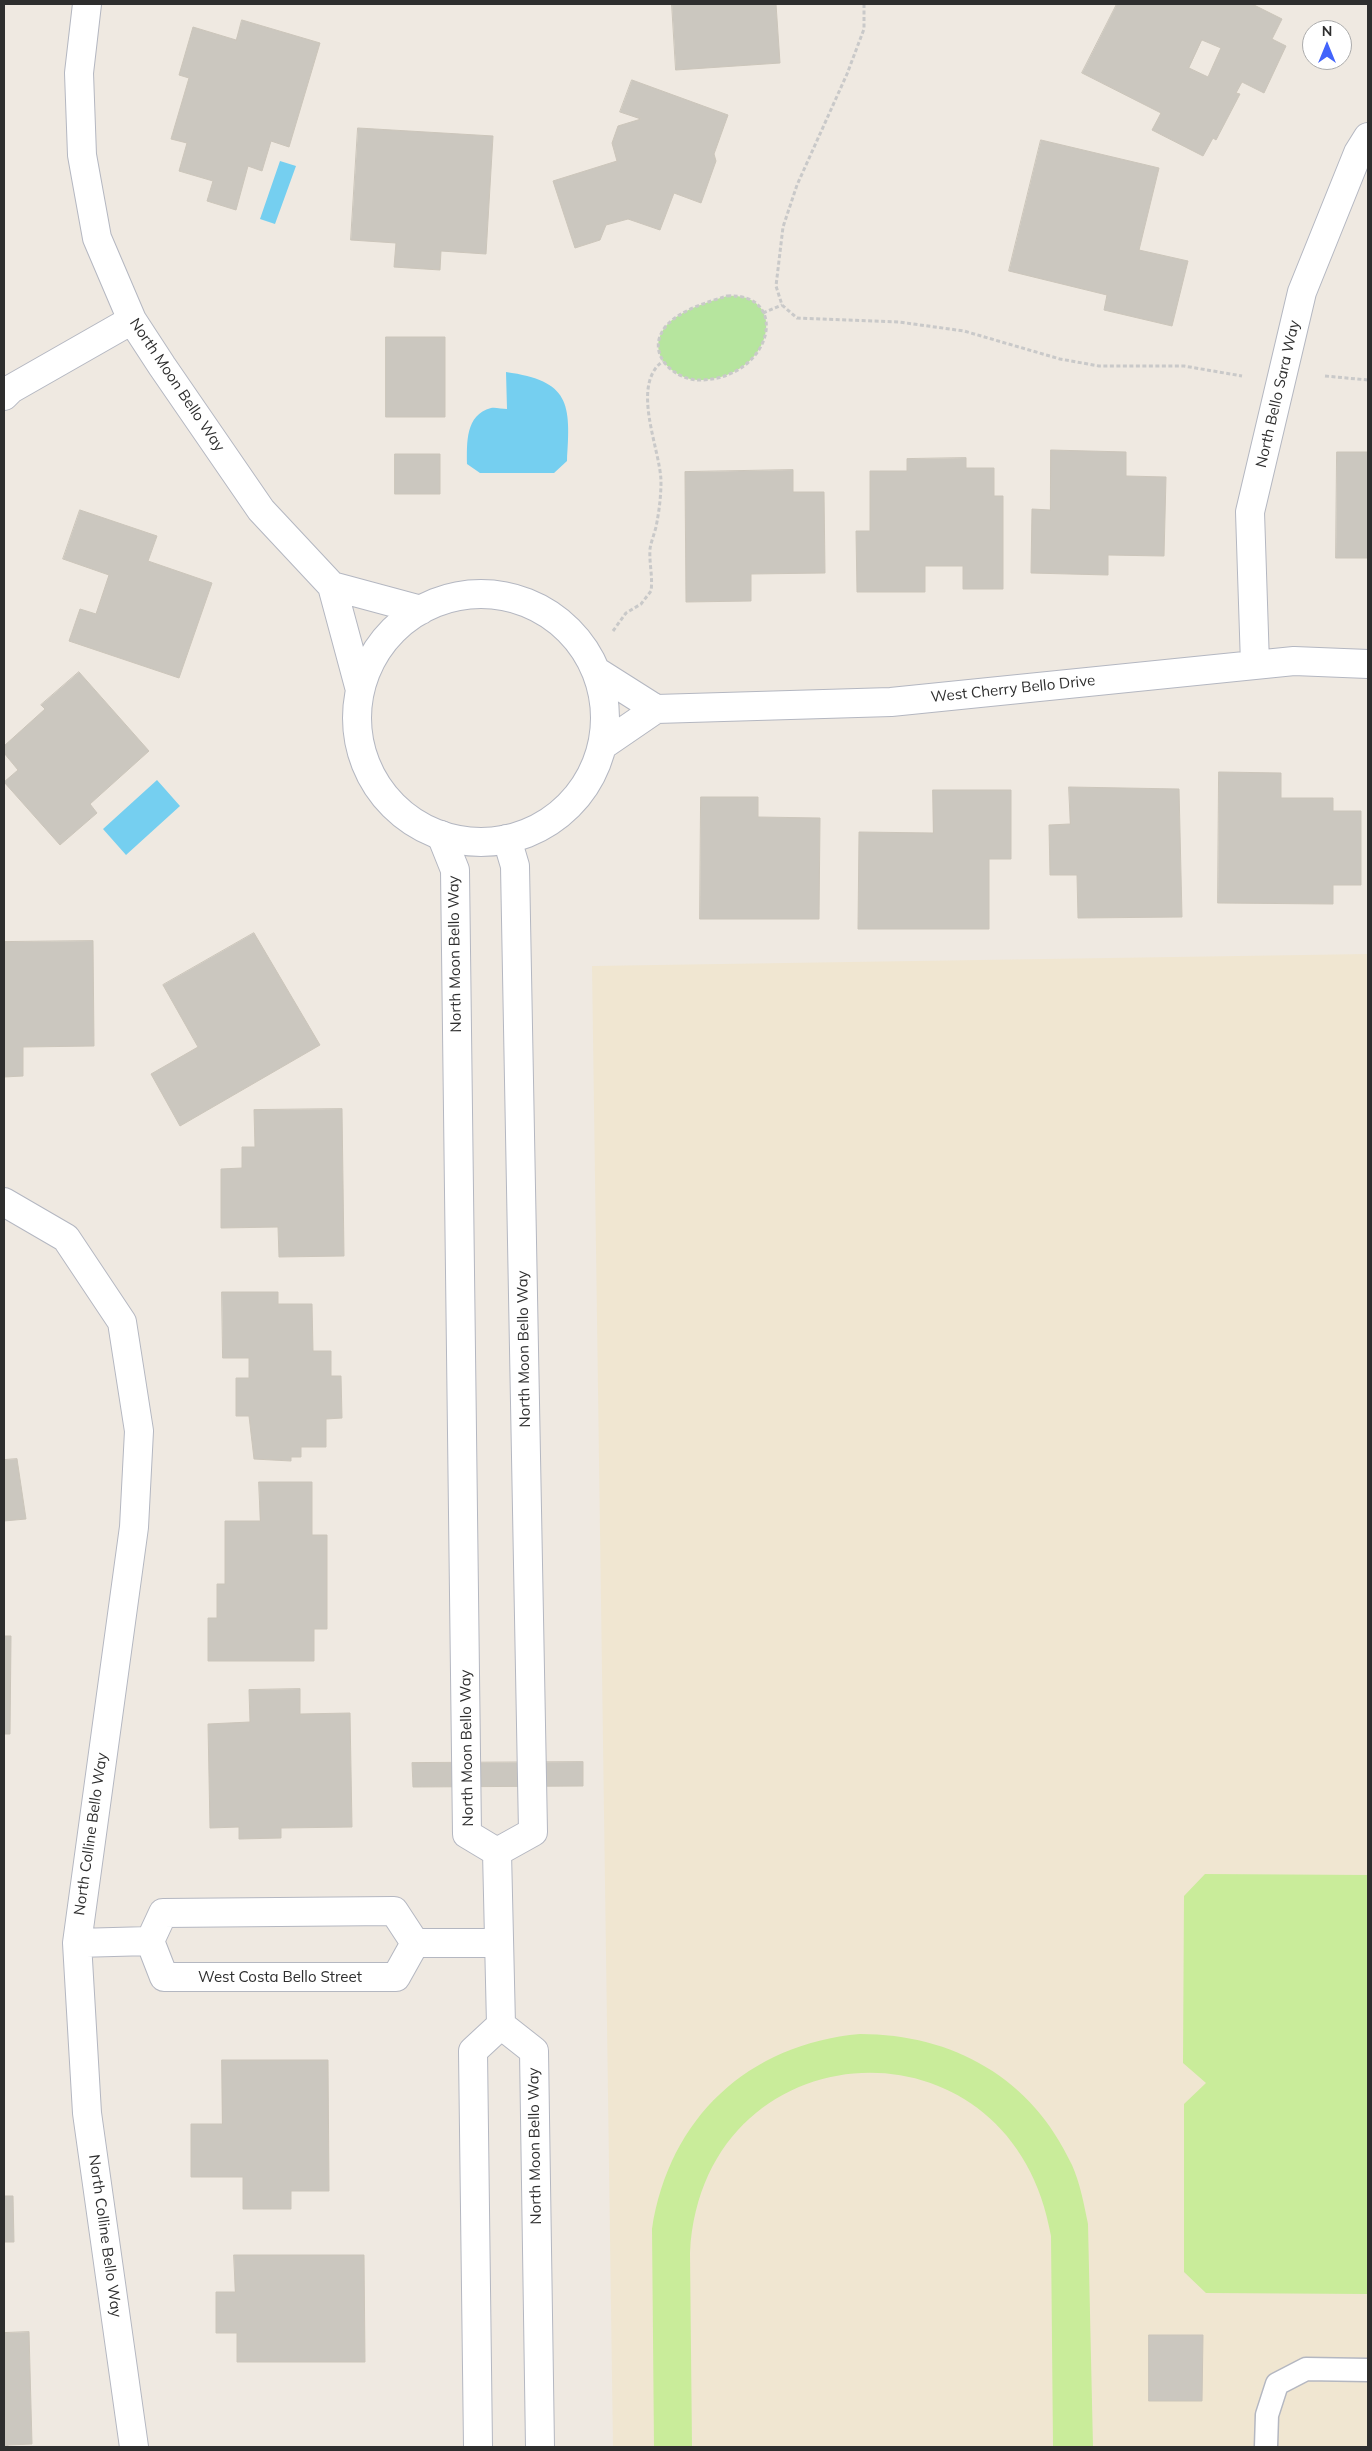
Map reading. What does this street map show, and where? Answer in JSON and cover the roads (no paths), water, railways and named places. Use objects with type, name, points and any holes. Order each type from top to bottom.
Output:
[{"type":"street","name":"North Moon Bello Way","points":[[87,4],[79,73],[82,155],[97,238],[132,320],[261,510],[332,586],[360,690]]},
{"type":"street","name":"North Bello Sara Way","points":[[1255,664],[1250,512],[1302,292],[1358,153],[1368,136]]},
{"type":"street","points":[[4,396],[11,389],[132,320]]},
{"type":"street","points":[[332,586],[421,610]]},
{"type":"street","points":[[471,594],[498,595],[523,601],[546,613],[567,629],[584,648],[596,671],[604,696],[606,722],[602,746],[594,769],[583,789],[567,808],[548,822],[527,833],[507,839],[466,841],[441,835],[418,824],[397,808],[380,789],[367,766],[359,742],[358,716],[360,690],[369,666],[382,643],[400,624],[421,610],[446,599],[471,594]]},
{"type":"street","name":"West Cherry Bello Drive","points":[[656,709],[891,702],[1255,664],[1294,661],[1368,664]]},
{"type":"street","points":[[596,671],[656,709],[602,746]]},
{"type":"street","name":"North Moon Bello Way","points":[[441,835],[454,870],[468,1834],[496,1852],[533,1832],[515,866],[507,839]]},
{"type":"street","name":"North Colline Bello Way","points":[[4,1202],[66,1238],[122,1322],[139,1431],[134,1527],[77,1943],[87,2113],[134,2447]]},
{"type":"street","points":[[478,2447],[472,2051],[501,2026],[496,1852]]},
{"type":"street","points":[[77,1943],[150,1941],[164,1913],[394,1911],[415,1943],[499,1943]]},
{"type":"street","name":"West Costa Bello Street","points":[[150,1941],[164,1977],[396,1977],[415,1943]]},
{"type":"street","name":"North Moon Bello Way","points":[[501,2026],[534,2051],[540,2447]]},
{"type":"lane","points":[[1266,2447],[1267,2415],[1277,2384],[1306,2369],[1368,2370]]},
{"type":"water","points":[[280,161],[296,166],[275,224],[260,219]]},
{"type":"water","points":[[506,372],[527,376],[543,382],[554,389],[562,398],[568,424],[567,461],[554,473],[480,473],[467,464],[469,431],[476,417],[491,408],[507,409]]},
{"type":"water","points":[[157,780],[180,806],[126,855],[103,829]]}]
